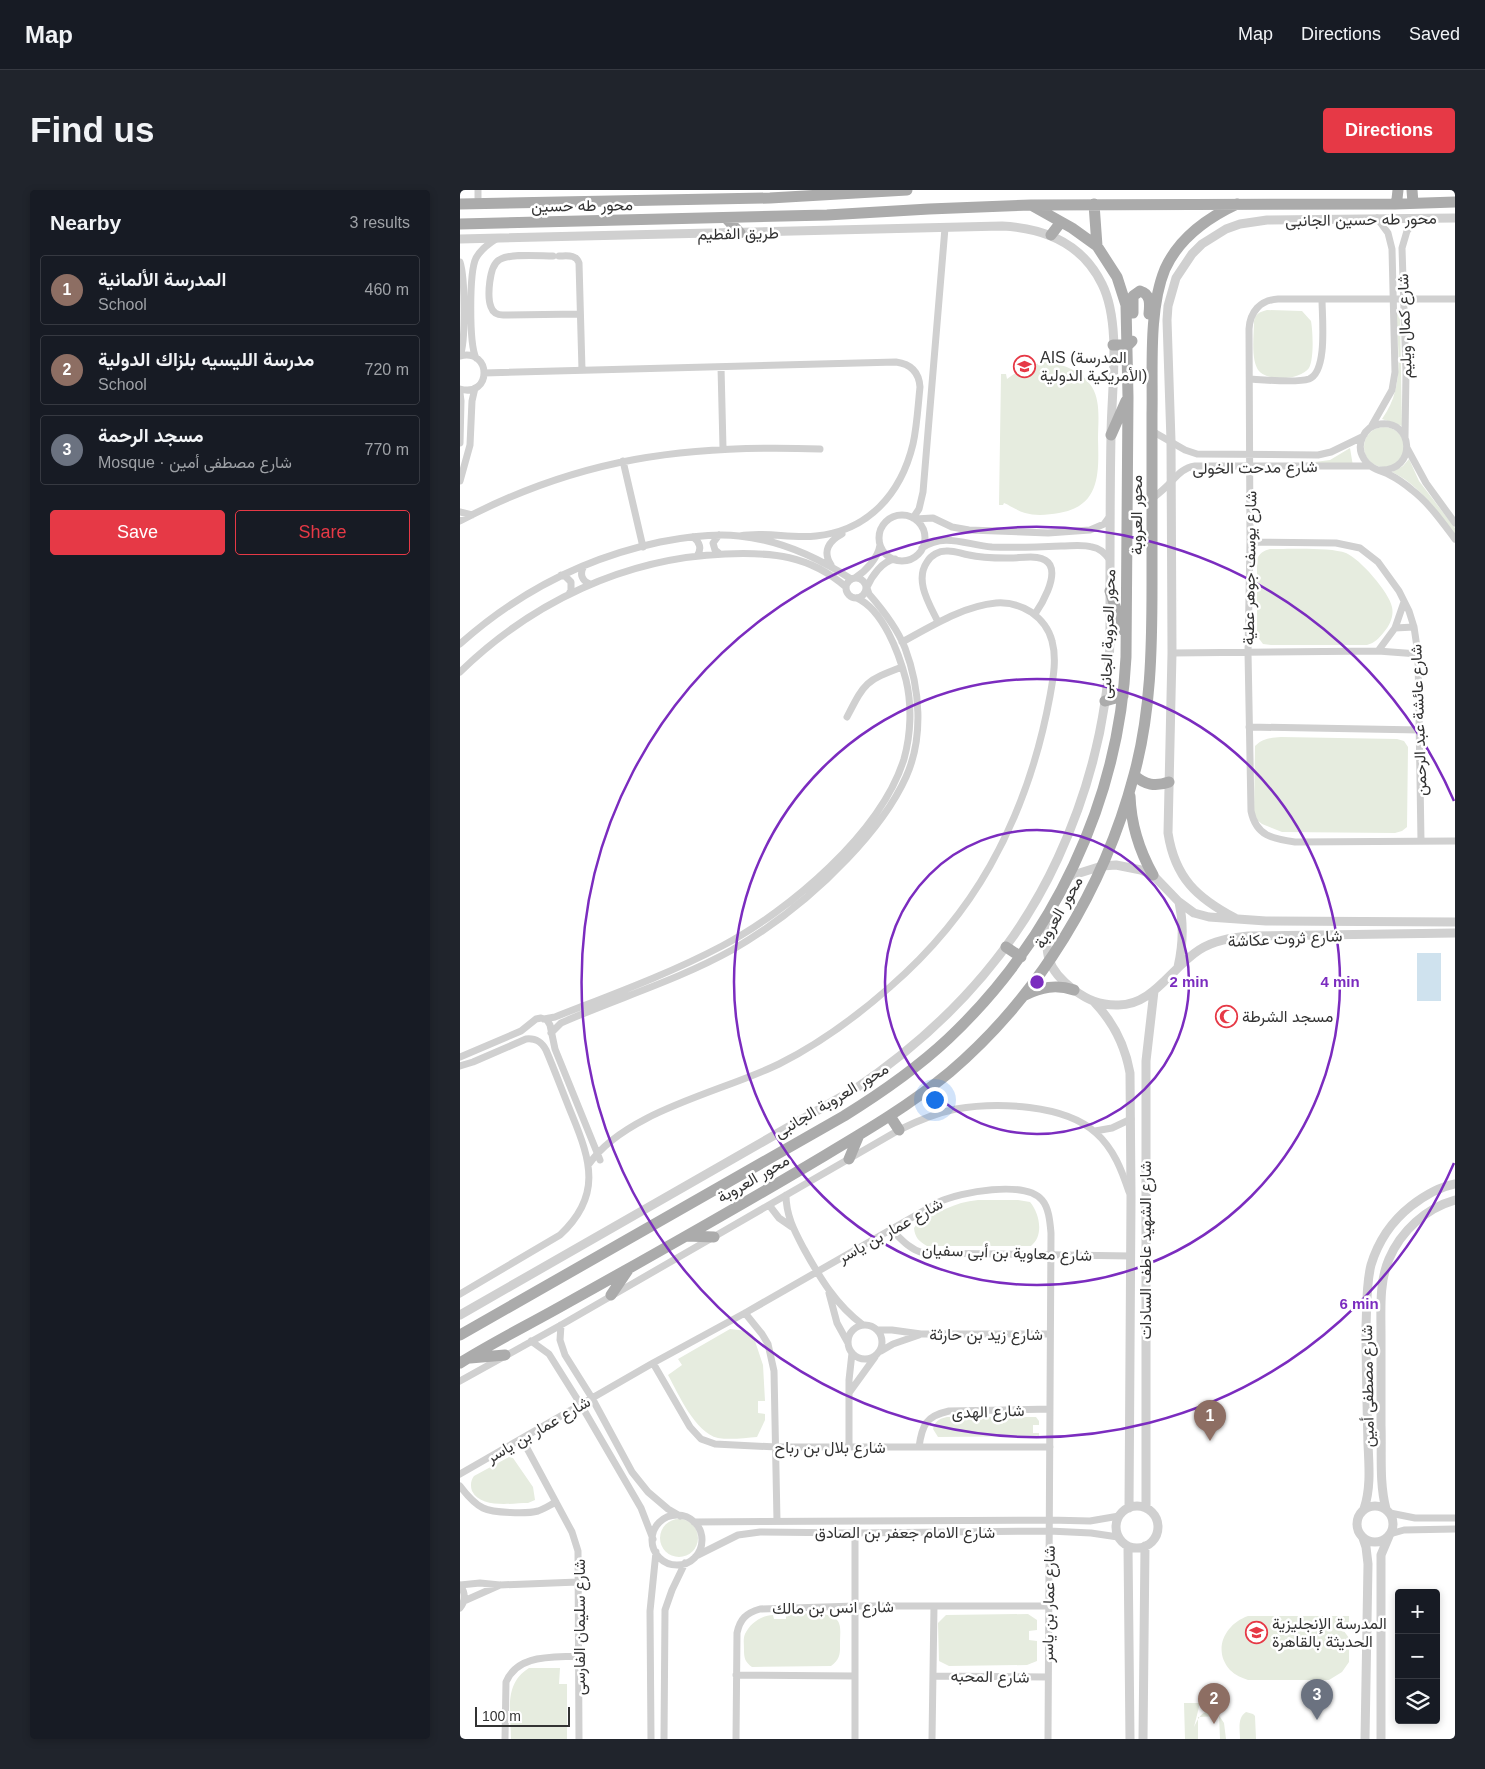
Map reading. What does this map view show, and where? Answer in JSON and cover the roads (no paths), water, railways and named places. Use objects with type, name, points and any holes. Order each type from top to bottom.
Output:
[{"type":"main road","name":"محور طه حسين","points":[[460,204],[778,197],[907,190]]},
{"type":"main road","points":[[1395,204],[1398,190]]},
{"type":"main road","points":[[1412,190],[1414,203]]},
{"type":"main road","name":"محور طه حسين","points":[[460,224],[827,216],[1031,205],[1395,204],[1455,202]]},
{"type":"main road","points":[[478,204],[478,224]]},
{"type":"main road","points":[[1094,204],[1097,246]]},
{"type":"main road","name":"محور العروبة","points":[[464,1360],[685,1236],[859,1135],[921,1095],[978,1046],[1023,996],[1049,961],[1079,913],[1102,866],[1130,790],[1145,719],[1152,660],[1153,357],[1158,292],[1171,258],[1187,237],[1217,214],[1238,204]]},
{"type":"main road","name":"محور العروبة","points":[[460,1335],[871,1099],[910,1071],[947,1040],[991,994],[1021,957],[1048,916],[1070,876],[1091,826],[1108,775],[1123,696],[1126,638],[1127,315],[1121,286],[1113,269],[1097,246],[1031,205]]},
{"type":"main road","points":[[726,218],[740,233]]},
{"type":"main road","points":[[1051,235],[1061,222]]},
{"type":"main road","points":[[1113,345],[1128,345],[1133,339],[1135,334],[1133,296],[1137,292],[1143,292],[1147,295],[1149,301],[1148,338],[1153,357]]},
{"type":"main road","points":[[1110,435],[1128,397]]},
{"type":"main road","points":[[1110,591],[1126,638]]},
{"type":"main road","points":[[1105,701],[1123,696]]},
{"type":"main road","points":[[1134,775],[1141,782],[1150,785],[1160,786],[1169,782]]},
{"type":"main road","points":[[1130,790],[1135,834],[1152,875]]},
{"type":"main road","points":[[1006,947],[1021,957]]},
{"type":"main road","points":[[1023,996],[1054,986],[1074,990]]},
{"type":"main road","points":[[890,1116],[899,1130]]},
{"type":"main road","points":[[849,1160],[859,1135]]},
{"type":"main road","points":[[685,1236],[714,1237]]},
{"type":"main road","points":[[611,1296],[629,1268]]},
{"type":"main road","points":[[464,1360],[505,1356]]},
{"type":"street","points":[[478,190],[478,204]]},
{"type":"street","name":"شارع كمال ويليم","points":[[1371,427],[1385,404],[1394,382],[1392,249],[1388,233],[1377,218]]},
{"type":"street","name":"شارع كمال ويليم","points":[[1405,438],[1406,372],[1402,248],[1407,231],[1417,218]]},
{"type":"street","name":"محور طه حسين الجانبى","points":[[1171,441],[1167,320],[1171,292],[1176,278],[1192,254],[1214,236],[1240,224],[1267,220],[1455,218]]},
{"type":"street","name":"طريق الفطيم","points":[[460,239],[1017,227]]},
{"type":"street","name":"محور العروبة الجانبى","points":[[460,1315],[869,1079],[904,1054],[937,1026],[984,975],[1006,947],[1042,890],[1072,827],[1092,765],[1105,701],[1110,647],[1110,435],[1113,345],[1111,312],[1107,296],[1101,282],[1084,259],[1074,249],[1051,235],[1017,227]]},
{"type":"street","points":[[914,518],[919,509],[923,492],[945,228]]},
{"type":"street","points":[[460,389],[475,388],[481,384],[484,374],[482,365],[476,358],[472,345],[472,271],[480,252],[496,239]]},
{"type":"street","points":[[580,314],[503,316],[495,313],[490,306],[490,274],[494,264],[499,260],[510,257],[573,256],[579,261],[582,370]]},
{"type":"street","points":[[460,262],[463,289],[463,341],[460,356],[468,355],[476,358]]},
{"type":"street","name":"شارع يوسف جوهر عطية","points":[[1455,300],[1273,299],[1258,306],[1254,311],[1250,322],[1248,652],[1250,812],[1256,828],[1274,839],[1295,842],[1455,841]]},
{"type":"street","points":[[1250,379],[1304,380],[1317,373],[1322,357],[1322,299]]},
{"type":"street","points":[[484,374],[721,366],[896,362],[906,364],[915,371],[919,378],[920,387],[914,437],[906,465],[895,488],[886,501],[868,518],[836,537],[829,544],[827,554],[833,567]]},
{"type":"street","points":[[721,366],[723,448]]},
{"type":"street","points":[[460,481],[470,445],[472,401],[475,388]]},
{"type":"street","points":[[460,394],[462,401],[460,443]]},
{"type":"street","points":[[1455,523],[1426,483],[1407,448],[1405,438],[1398,429],[1388,424],[1371,427],[1362,437],[1360,444],[1360,452],[1363,459],[1370,466],[1390,475],[1414,492],[1432,509],[1455,539]]},
{"type":"street","name":"شارع مدحت الخولى","points":[[1152,431],[1191,453],[1250,455],[1325,454],[1362,437]]},
{"type":"street","points":[[1171,441],[1172,653],[1168,834],[1174,859],[1182,875],[1202,898],[1212,906],[1235,918]]},
{"type":"street","points":[[460,522],[490,505],[538,485],[623,461],[723,448],[820,449]]},
{"type":"street","points":[[1380,470],[1399,465],[1407,448]]},
{"type":"street","points":[[623,461],[642,547]]},
{"type":"street","name":"شارع مدحت الخولى","points":[[1152,499],[1170,484],[1179,473],[1189,467],[1250,465],[1370,466]]},
{"type":"street","points":[[460,512],[472,515]]},
{"type":"street","points":[[895,560],[888,556],[880,545],[879,539],[881,527],[890,518],[901,515],[914,518],[932,518],[969,530],[1048,534],[1090,530],[1104,524],[1111,515]]},
{"type":"street","points":[[914,518],[921,526],[924,534],[922,548]]},
{"type":"street","points":[[460,644],[504,609],[537,588],[584,566],[642,547],[693,537],[719,535],[740,536],[757,534],[814,537],[851,528]]},
{"type":"street","points":[[719,535],[713,543],[715,550],[720,554]]},
{"type":"street","points":[[551,1033],[562,1022],[689,971],[724,954],[776,922],[818,888],[869,835],[893,800],[906,776],[914,751],[917,730],[917,699],[909,676],[902,642],[863,580],[853,578],[803,552],[740,536]]},
{"type":"street","points":[[693,537],[698,541],[700,547],[697,556]]},
{"type":"street","points":[[857,598],[864,595],[866,587],[873,576],[886,562],[908,560],[932,542],[944,539],[997,547],[1085,546],[1099,549],[1110,560]]},
{"type":"street","name":"شارع عائشة عبد الرحمن","points":[[1250,542],[1336,543],[1360,548],[1378,562],[1399,591],[1414,627],[1418,654],[1421,841]]},
{"type":"street","points":[[846,587],[853,578],[862,574],[875,558],[880,545]]},
{"type":"street","points":[[938,622],[924,590],[922,576],[925,566],[930,559],[937,553],[946,551],[990,558],[1037,558],[1046,560],[1051,568],[1050,582],[1043,602],[1035,614]]},
{"type":"street","points":[[460,672],[487,647],[514,627],[569,594],[590,584],[634,569],[697,556],[772,554],[793,558],[822,570],[846,587],[849,595],[868,605],[893,643],[902,667],[909,676],[909,727],[904,758],[895,780],[882,804],[856,839],[812,882],[772,914],[723,946],[672,969],[558,1015],[536,1019],[521,1031],[460,1058]]},
{"type":"street","points":[[584,566],[582,577],[590,584]]},
{"type":"street","points":[[562,575],[571,582],[569,594]]},
{"type":"street","points":[[1378,652],[1395,628],[1404,602]]},
{"type":"street","points":[[589,1164],[597,1152],[622,1132],[646,1119],[760,1072],[786,1060],[827,1036],[859,1013],[912,966],[948,926],[976,889],[1002,844],[1026,789],[1041,739],[1052,686],[1054,650],[1048,631],[1035,614],[1020,606],[996,603],[974,608],[938,622],[902,642]]},
{"type":"street","points":[[1395,628],[1414,627]]},
{"type":"street","points":[[1172,653],[1378,652],[1418,654]]},
{"type":"street","points":[[847,717],[866,684],[875,677],[902,667]]},
{"type":"street","points":[[1249,727],[1420,730]]},
{"type":"street","name":"شارع ثروت عكاشة","points":[[1070,876],[1102,866],[1129,867],[1152,875],[1179,902],[1194,913],[1208,916],[1266,921],[1455,922]]},
{"type":"street","points":[[812,882],[818,888]]},
{"type":"street","points":[[1178,967],[1183,939],[1182,913],[1179,902]]},
{"type":"street","points":[[1048,916],[1047,945],[1049,961]]},
{"type":"street","name":"شارع ثروت عكاشة","points":[[1049,961],[1060,978],[1074,990],[1095,1003],[1113,1005],[1132,1004],[1154,991],[1198,950],[1208,945],[1235,938],[1455,934]]},
{"type":"street","name":"شارع الشهيد عاطف السادات","points":[[1146,1508],[1146,1061],[1154,991]]},
{"type":"street","name":"شارع الشهيد عاطف السادات","points":[[1095,1003],[1112,1023],[1124,1047],[1130,1073],[1129,1508]]},
{"type":"street","points":[[544,1019],[550,1025],[555,1049],[600,1160]]},
{"type":"street","points":[[460,1066],[526,1038],[540,1042],[546,1050],[583,1143],[589,1164],[588,1184],[584,1201],[577,1216],[567,1229],[554,1240],[460,1294]]},
{"type":"street","name":"شارع الشهيد عاطف السادات","points":[[899,1130],[933,1115],[955,1109],[1019,1107],[1057,1112],[1075,1119],[1095,1131],[1105,1142],[1119,1164],[1131,1197]]},
{"type":"street","points":[[1095,1131],[1106,1130],[1131,1119]]},
{"type":"street","points":[[460,1381],[899,1130]]},
{"type":"street","name":"شارع مصطفى أمين","points":[[1364,1509],[1369,1486],[1366,1354],[1368,1282],[1371,1265],[1380,1243],[1399,1217],[1418,1200],[1439,1189],[1455,1184]]},
{"type":"street","name":"شارع عمار بن ياسر","points":[[460,1474],[653,1362],[745,1313],[950,1197],[976,1192],[1025,1191],[1036,1195],[1044,1202],[1050,1220],[1052,1254],[1048,1739]]},
{"type":"street","points":[[786,1195],[786,1209],[792,1228],[828,1290],[844,1309],[863,1325],[874,1327],[878,1330],[882,1338],[878,1354],[863,1360],[852,1353]]},
{"type":"street","name":"شارع مصطفى أمين","points":[[1388,1511],[1382,1488],[1380,1354],[1382,1285],[1387,1265],[1395,1246],[1414,1223],[1437,1206],[1455,1200]]},
{"type":"street","points":[[769,1205],[779,1218],[792,1228]]},
{"type":"street","name":"شارع معاوية بن أبى سفيان","points":[[891,1229],[909,1247],[923,1253],[1131,1256]]},
{"type":"street","points":[[1131,1256],[1138,1259],[1145,1256]]},
{"type":"street","points":[[1131,1270],[1138,1268],[1145,1270]]},
{"type":"street","points":[[828,1290],[835,1318],[852,1353],[848,1447]]},
{"type":"street","points":[[745,1313],[762,1334],[771,1352],[775,1381],[777,1520]]},
{"type":"street","points":[[560,1325],[562,1348],[592,1398],[632,1472],[640,1483],[668,1509],[694,1522],[701,1534],[700,1549],[696,1556],[685,1563],[668,1563],[656,1552]]},
{"type":"street","points":[[848,1343],[852,1331],[863,1325]]},
{"type":"street","name":"شارع زيد بن حارثة","points":[[878,1330],[906,1331],[921,1334],[1050,1334]]},
{"type":"street","name":"شارع زيد بن حارثة","points":[[849,1393],[878,1354],[893,1344],[921,1334]]},
{"type":"street","points":[[531,1341],[549,1354],[581,1405],[641,1508],[653,1539],[656,1552],[650,1611],[651,1739]]},
{"type":"street","points":[[1366,1354],[1380,1354]]},
{"type":"street","name":"شارع بلال بن رباح","points":[[653,1362],[690,1428],[701,1439],[715,1444],[776,1447],[1050,1447]]},
{"type":"street","name":"شارع الهدى","points":[[919,1447],[924,1425],[928,1419],[938,1413],[949,1411],[1050,1409]]},
{"type":"street","name":"شارع سليمان الفارسى","points":[[522,1439],[576,1541],[578,1551],[579,1739]]},
{"type":"street","points":[[460,1486],[476,1504],[482,1508],[494,1511],[532,1512],[556,1502]]},
{"type":"street","points":[[1365,1739],[1368,1564],[1366,1547],[1357,1528],[1359,1514],[1371,1506],[1379,1506],[1388,1511],[1415,1518],[1455,1518]]},
{"type":"street","points":[[1129,1508],[1146,1508],[1154,1516],[1158,1527],[1154,1538],[1145,1546],[1137,1548],[1128,1547],[1118,1537],[1116,1526],[1119,1516],[1129,1508]]},
{"type":"street","points":[[1381,1739],[1382,1555],[1394,1524],[1388,1511]]},
{"type":"street","points":[[653,1539],[654,1532],[661,1521],[673,1516],[680,1516]]},
{"type":"street","name":"شارع الامام جعفر بن الصادق","points":[[694,1522],[720,1523],[777,1520],[1090,1521],[1119,1516]]},
{"type":"street","points":[[1363,1538],[1376,1542],[1404,1530],[1455,1528]]},
{"type":"street","name":"شارع الامام جعفر بن الصادق","points":[[696,1556],[724,1541],[748,1533],[1049,1531],[1091,1533],[1118,1537]]},
{"type":"street","points":[[855,1533],[855,1739]]},
{"type":"street","points":[[1143,1739],[1145,1546]]},
{"type":"street","points":[[1128,1547],[1130,1739]]},
{"type":"street","points":[[664,1739],[665,1610],[685,1563]]},
{"type":"street","points":[[460,1608],[464,1601],[463,1590],[460,1585],[578,1582]]},
{"type":"street","points":[[464,1601],[500,1585]]},
{"type":"street","name":"شارع انس بن مالك","points":[[736,1739],[738,1625],[743,1617],[750,1612],[760,1609],[854,1606],[1048,1606]]},
{"type":"street","points":[[932,1739],[934,1606]]},
{"type":"street","points":[[505,1739],[506,1682],[514,1668],[531,1660],[580,1656]]},
{"type":"street","points":[[736,1675],[854,1676]]},
{"type":"street","name":"شارع المحبه","points":[[933,1676],[1048,1677]]},
{"type":"street","points":[[1366,1689],[1381,1689]]},
{"type":"street","points":[[1129,1696],[1143,1696]]},
{"type":"water","points":[[1417,953],[1441,953],[1441,1001],[1417,1001]]},
{"type":"place","name":"AIS (المدرسة الأمريكية الدولية)","points":[[1024,366]]},
{"type":"place","name":"مسجد الشرطة","points":[[1226,1016]]},
{"type":"place","name":"المدرسة الألمانية","points":[[1210,1441]]},
{"type":"place","name":"المدرسة الإنجليزية الحديثة بالقاهرة","points":[[1256,1632]]},
{"type":"place","name":"مسجد الرحمة","points":[[1317,1720]]},
{"type":"place","name":"مدرسة الليسيه بلزاك الدولية","points":[[1214,1724]]}]
